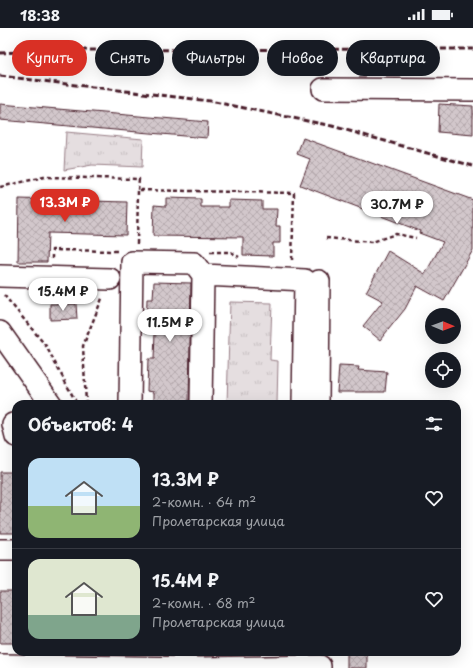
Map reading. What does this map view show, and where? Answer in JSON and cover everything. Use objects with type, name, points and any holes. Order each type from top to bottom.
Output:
[{"type":"street","points":[[323,88],[473,90]]},
{"type":"street","points":[[130,400],[132,262],[194,263],[203,275],[201,400]]},
{"type":"street","points":[[203,275],[305,280],[302,400]]},
{"type":"street","points":[[0,276],[110,280]]},
{"type":"street","points":[[318,400],[319,281]]},
{"type":"street","points":[[0,332],[48,400]]},
{"type":"street","points":[[0,550],[12,550]]},
{"type":"street","points":[[0,665],[49,662],[92,662],[200,668],[320,666],[320,668]]},
{"type":"path","points":[[0,187],[44,177],[139,179],[137,252]]},
{"type":"path","points":[[138,190],[294,193],[293,260],[286,260]]},
{"type":"path","points":[[326,238],[372,242],[396,234],[416,238]]},
{"type":"path","points":[[52,261],[52,250],[124,252]]},
{"type":"path","points":[[86,400],[83,346],[110,280],[111,251]]},
{"type":"path","points":[[208,252],[231,252],[243,259]]},
{"type":"path","points":[[0,290],[46,346],[75,400]]},
{"type":"green space","points":[[66,132],[143,139],[142,167],[92,165],[64,170]]},
{"type":"green space","points":[[230,302],[272,303],[270,360],[278,361],[277,400],[227,400]]},
{"type":"building","points":[[0,104],[208,122],[207,138],[0,120]]},
{"type":"building","points":[[439,104],[473,106],[473,135],[438,132]]},
{"type":"building","points":[[303,138],[473,200],[473,250],[444,301],[417,286],[405,309],[380,340],[363,326],[383,301],[366,292],[388,251],[425,274],[443,242],[419,233],[420,231],[300,185],[310,159],[297,154]]},
{"type":"building","points":[[166,198],[201,199],[201,207],[229,207],[229,200],[262,201],[262,209],[277,209],[276,226],[280,226],[280,243],[273,243],[273,256],[243,255],[243,237],[153,236],[154,205],[166,206]]},
{"type":"building","points":[[19,199],[127,202],[126,235],[48,233],[47,262],[18,262]]},
{"type":"building","points":[[154,282],[191,283],[189,400],[154,400],[154,392],[147,391],[148,359],[154,359],[155,332],[146,332],[147,299],[153,299]]},
{"type":"building","points":[[50,304],[76,304],[77,319],[50,320]]},
{"type":"building","points":[[339,366],[359,367],[358,370],[387,372],[385,392],[337,392]]},
{"type":"building","points":[[0,472],[12,472],[12,533],[0,533]]},
{"type":"building","points":[[0,591],[12,591],[12,643],[0,643]]},
{"type":"building","points":[[347,656],[367,656],[367,668],[347,668]]},
{"type":"railway","points":[[0,53],[67,50],[473,49]]},
{"type":"railway","points":[[0,76],[210,101],[332,126],[473,166]]}]
